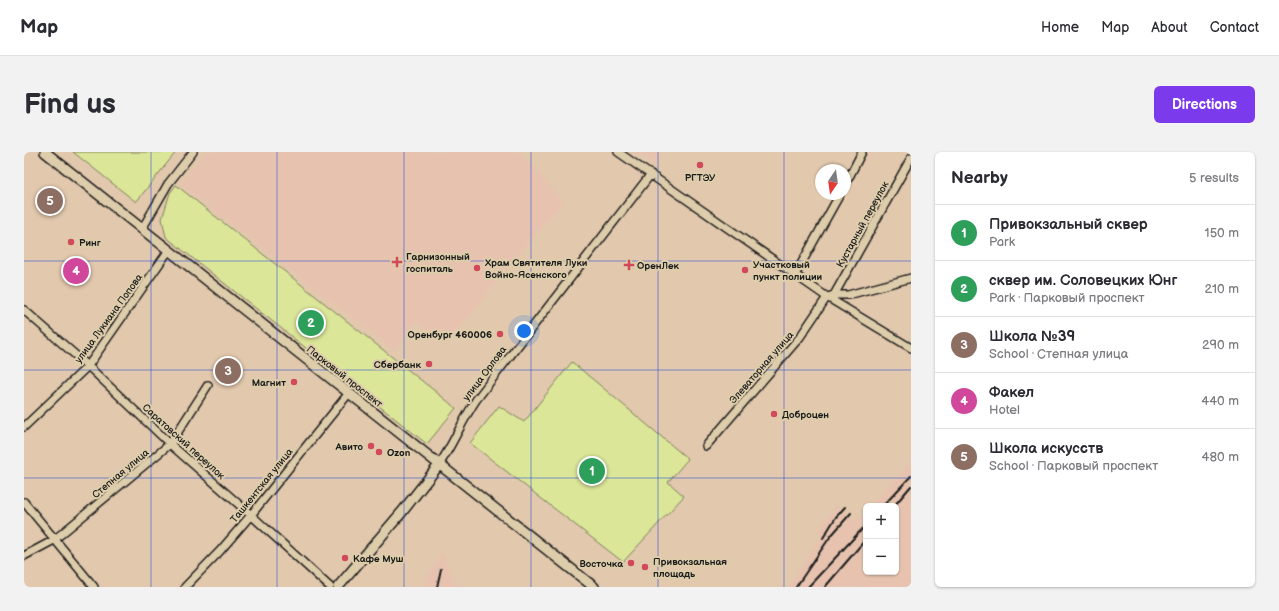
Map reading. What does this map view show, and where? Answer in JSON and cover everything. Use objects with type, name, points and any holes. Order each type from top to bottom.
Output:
[{"type":"main road","name":"Парковый проспект","points":[[45,152],[594,587]]},
{"type":"main road","name":"улица Орлова","points":[[338,587],[440,465]]},
{"type":"street","points":[[142,229],[168,184],[193,152]]},
{"type":"street","points":[[618,152],[795,275],[911,348]]},
{"type":"street","points":[[851,173],[862,152]]},
{"type":"street","name":"Кустарный переулок","points":[[830,296],[911,158]]},
{"type":"street","name":"улица Орлова","points":[[440,465],[476,400],[651,174]]},
{"type":"street","points":[[795,275],[837,200]]},
{"type":"street","name":"улица Лукиана Попова","points":[[24,427],[88,366],[169,250]]},
{"type":"street","points":[[830,296],[848,295],[911,278]]},
{"type":"street","name":"Элеваторная улица","points":[[706,446],[800,337],[830,296]]},
{"type":"street","name":"Саратовский переулок","points":[[24,310],[88,366],[170,444],[330,587]]},
{"type":"street","name":"Степная улица","points":[[24,556],[54,540],[170,444],[208,385]]},
{"type":"street","name":"Ташкентская улица","points":[[185,587],[220,551],[251,515],[349,393]]},
{"type":"street","points":[[24,502],[94,587]]},
{"type":"shaded area","name":"Гарнизонный госпиталь","points":[[205,152],[520,152],[563,202],[446,344],[417,322],[394,350],[180,184]]},
{"type":"shaded area","points":[[636,152],[663,152],[655,164]]},
{"type":"shaded area","points":[[911,463],[911,587],[789,587],[821,536],[817,531],[836,506],[855,522],[863,514],[863,575],[899,575],[899,503],[873,503]]},
{"type":"shaded area","points":[[442,553],[458,587],[425,587],[426,578]]},
{"type":"green space","points":[[73,152],[176,152],[136,202]]},
{"type":"green space","points":[[176,185],[456,408],[427,444],[166,237],[162,219],[170,193]]},
{"type":"green space","points":[[572,362],[688,459],[668,482],[684,496],[623,562],[470,443],[499,406],[524,422]]},
{"type":"railway","points":[[886,503],[911,476]]},
{"type":"railway","points":[[897,503],[911,486]]},
{"type":"railway","points":[[823,538],[836,517],[845,507]]},
{"type":"railway","points":[[796,587],[830,537],[851,513]]},
{"type":"railway","points":[[808,587],[863,528]]},
{"type":"railway","points":[[825,587],[863,543]]},
{"type":"railway","points":[[437,587],[441,569]]},
{"type":"place","name":"РГТЭУ","points":[[700,165]]},
{"type":"place","name":"Школа искусcтв","points":[[50,201]]},
{"type":"place","name":"Ринг","points":[[71,242]]},
{"type":"place","name":"Гарнизонный госпиталь","points":[[397,262]]},
{"type":"place","name":"ОренЛек","points":[[629,265]]},
{"type":"place","name":"Храм Святителя Луки Войно-Ясенского","points":[[477,268]]},
{"type":"place","name":"Участковый пункт полиции","points":[[745,270]]},
{"type":"place","name":"Факел","points":[[76,271]]},
{"type":"place","name":"сквер им. Соловецких Юнг","points":[[311,323]]},
{"type":"place","name":"Оренбург 460006","points":[[500,334]]},
{"type":"place","name":"Сбербанк","points":[[429,364]]},
{"type":"place","name":"Школа №39","points":[[228,371]]},
{"type":"place","name":"Магнит","points":[[294,382]]},
{"type":"place","name":"Доброцен","points":[[774,414]]},
{"type":"place","name":"Авито","points":[[371,446]]},
{"type":"place","name":"Ozon","points":[[379,452]]},
{"type":"place","name":"Привокзальный сквер","points":[[592,471]]},
{"type":"place","name":"Кафе Муш","points":[[345,558]]},
{"type":"place","name":"Восточка","points":[[631,563]]},
{"type":"place","name":"Привокзальная площадь","points":[[645,567]]}]
